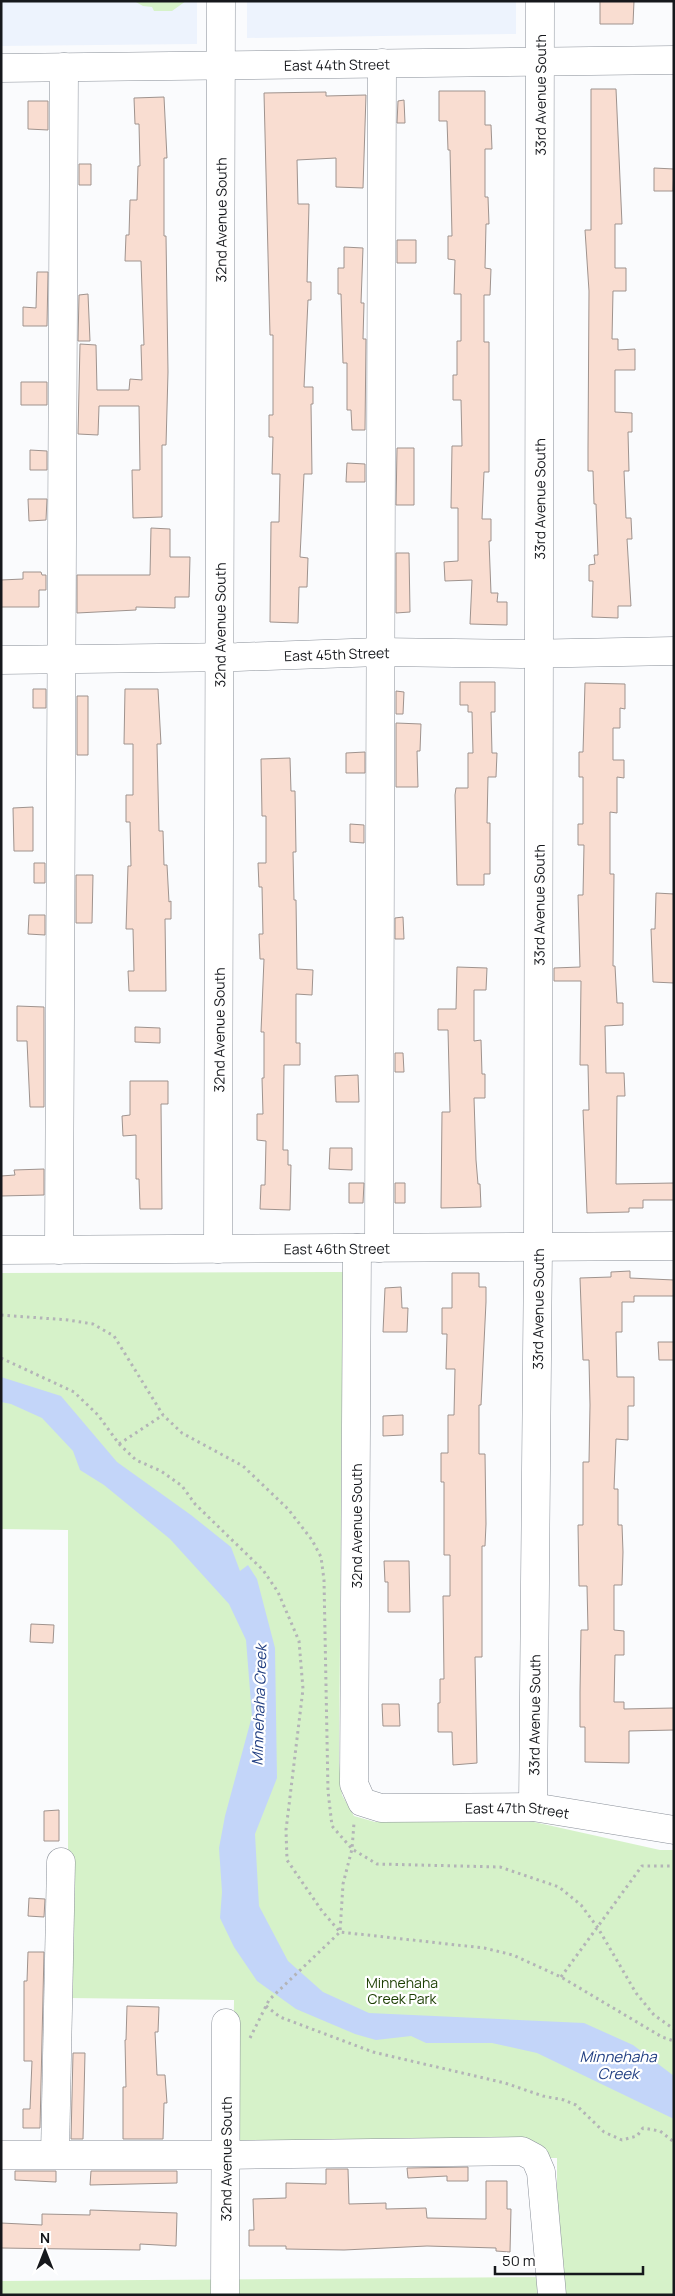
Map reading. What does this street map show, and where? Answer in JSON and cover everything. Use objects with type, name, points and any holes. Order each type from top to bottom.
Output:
[{"type":"street","name":"32nd Avenue South","points":[[218,1249],[221,1]]},
{"type":"street","name":"33rd Avenue South","points":[[533,1807],[538,1247],[540,1]]},
{"type":"street","name":"East 44th Street","points":[[1,68],[221,67],[382,63],[674,60]]},
{"type":"street","name":"32nd Avenue South","points":[[358,1808],[354,1784],[368,1248],[379,652],[382,63]]},
{"type":"street","points":[[59,1250],[60,658],[64,67]]},
{"type":"street","name":"East 45th Street","points":[[1,660],[218,657],[379,652],[540,654],[674,652]]},
{"type":"street","name":"East 46th Street","points":[[1,1250],[674,1246]]},
{"type":"street","name":"East 47th Street","points":[[358,1808],[533,1807],[674,1830]]},
{"type":"street","points":[[55,2154],[61,1862]]},
{"type":"street","name":"32nd Avenue South","points":[[225,2295],[224,2155],[226,2023]]},
{"type":"street","points":[[1,2154],[224,2155],[522,2151],[535,2158],[541,2172],[552,2295]]},
{"type":"path","points":[[1,1358],[74,1392],[98,1415],[120,1444],[136,1460],[161,1471],[182,1486],[195,1504],[263,1570],[278,1592],[299,1641],[303,1689],[286,1830],[287,1860],[322,1911],[340,1932],[484,1948],[514,1954],[561,1977],[662,2037],[674,2041]]},
{"type":"path","points":[[120,1444],[163,1415]]},
{"type":"path","points":[[249,2045],[269,2000],[340,1932],[343,1884],[352,1849],[358,1808]]},
{"type":"path","points":[[561,1977],[642,1866],[674,1866]]},
{"type":"path","points":[[266,2006],[280,2017],[373,2052],[505,2083],[576,2105],[604,2132],[622,2140],[637,2136],[643,2128],[660,2131],[674,2142]]},
{"type":"shaded area","points":[[1,1],[197,1],[197,44],[1,46]]},
{"type":"shaded area","points":[[247,1],[516,1],[516,34],[247,38]]},
{"type":"green space","points":[[134,1],[186,1],[172,11],[154,11],[152,7],[143,6]]},
{"type":"green space","name":"Minnehaha Creek Park","points":[[343,1272],[339,1763],[342,1795],[354,1816],[375,1822],[534,1822],[660,1850],[674,1850],[674,2295],[1,2295],[1,2281],[557,2277],[557,2158],[232,2159],[234,2000],[68,1998],[68,1530],[1,1529],[1,1273]]},
{"type":"water","name":"Minnehaha Creek","points":[[1,1377],[61,1396],[117,1462],[191,1515],[231,1547],[240,1571],[248,1565],[257,1579],[275,1648],[277,1778],[255,1834],[259,1906],[288,1961],[323,1992],[369,2013],[584,2023],[633,2045],[674,2076],[674,2119],[537,2053],[492,2043],[426,2043],[411,2036],[376,2040],[355,2034],[296,2009],[257,1981],[234,1947],[220,1918],[222,1892],[219,1848],[225,1816],[252,1716],[246,1640],[229,1604],[170,1539],[104,1485],[80,1470],[73,1451],[42,1418],[11,1404],[1,1402]]},
{"type":"building","points":[[600,1],[634,1],[633,24],[600,24]]},
{"type":"building","points":[[591,89],[616,89],[622,224],[615,224],[615,268],[626,268],[626,291],[613,291],[612,339],[618,339],[618,350],[635,349],[635,370],[615,370],[615,412],[632,413],[632,432],[628,432],[629,471],[624,471],[626,518],[631,518],[632,539],[627,539],[631,606],[618,606],[618,618],[592,617],[593,581],[589,581],[589,565],[595,564],[594,555],[598,555],[593,471],[588,471],[589,291],[585,230],[591,230]]},
{"type":"building","points":[[439,91],[485,91],[485,125],[491,125],[492,149],[485,149],[485,197],[488,197],[489,224],[486,224],[485,268],[491,269],[490,295],[484,295],[484,342],[489,342],[489,472],[484,472],[482,519],[491,519],[491,541],[489,541],[491,593],[498,593],[497,602],[507,602],[507,625],[470,624],[472,580],[445,581],[444,562],[458,561],[458,508],[451,508],[452,446],[462,446],[461,400],[453,400],[453,375],[457,375],[457,341],[461,341],[461,294],[454,294],[455,260],[448,259],[448,236],[452,236],[450,150],[448,150],[447,121],[439,121]]},
{"type":"building","points":[[326,92],[326,96],[366,95],[363,188],[336,187],[336,158],[297,160],[298,204],[309,204],[307,282],[311,282],[311,300],[308,300],[304,387],[313,387],[313,404],[311,404],[312,474],[304,474],[300,557],[308,558],[307,587],[299,587],[298,623],[270,622],[271,522],[279,522],[280,474],[272,474],[273,437],[269,437],[269,415],[273,415],[273,335],[270,335],[264,93]]},
{"type":"building","points":[[164,97],[167,158],[164,158],[164,236],[166,236],[168,372],[166,445],[162,445],[162,517],[133,518],[132,470],[140,470],[139,406],[99,406],[98,435],[78,434],[80,344],[96,345],[97,390],[129,390],[130,379],[142,380],[141,345],[144,345],[141,261],[125,261],[126,235],[129,235],[130,200],[137,200],[138,166],[140,166],[139,124],[135,124],[134,98]]},
{"type":"building","points":[[404,100],[405,123],[397,123],[398,101]]},
{"type":"building","points":[[28,101],[48,101],[48,130],[28,129]]},
{"type":"building","points":[[79,164],[91,164],[91,185],[79,185]]},
{"type":"building","points":[[654,168],[674,169],[673,191],[654,191]]},
{"type":"building","points":[[397,240],[416,240],[416,263],[397,263]]},
{"type":"building","points":[[344,247],[363,248],[361,303],[364,303],[363,339],[366,339],[365,430],[352,430],[351,410],[347,410],[347,363],[343,363],[341,294],[338,294],[338,268],[344,268]]},
{"type":"building","points":[[37,272],[48,272],[47,326],[23,326],[23,307],[36,308]]},
{"type":"building","points":[[88,294],[90,341],[78,341],[79,295]]},
{"type":"building","points":[[21,382],[47,382],[47,405],[21,405]]},
{"type":"building","points":[[397,448],[414,448],[414,505],[396,505]]},
{"type":"building","points":[[30,450],[47,451],[47,470],[30,470]]},
{"type":"building","points":[[347,463],[365,464],[365,482],[346,482]]},
{"type":"building","points":[[28,499],[47,499],[46,520],[29,521]]},
{"type":"building","points":[[151,528],[170,529],[170,557],[190,557],[189,597],[175,597],[175,608],[136,607],[136,610],[77,613],[77,575],[150,575]]},
{"type":"building","points":[[396,553],[409,553],[410,612],[396,613]]},
{"type":"building","points":[[23,572],[41,572],[42,575],[46,575],[46,590],[39,590],[39,607],[1,607],[1,580],[23,579]]},
{"type":"building","points":[[460,682],[495,682],[495,712],[491,712],[492,753],[497,753],[496,777],[488,777],[487,823],[490,823],[490,874],[484,874],[484,885],[457,885],[455,795],[456,788],[468,788],[468,753],[473,753],[472,712],[468,712],[468,705],[460,705]]},
{"type":"building","points":[[585,683],[625,684],[625,709],[620,708],[620,728],[613,728],[613,760],[624,760],[624,778],[617,777],[617,813],[610,812],[610,874],[614,874],[613,966],[615,966],[617,1003],[623,1003],[623,1025],[605,1026],[606,1073],[624,1073],[625,1096],[617,1096],[616,1184],[674,1183],[674,1200],[643,1200],[643,1208],[629,1208],[629,1212],[587,1213],[583,1110],[589,1110],[588,1065],[580,1065],[581,981],[554,981],[554,968],[580,967],[578,895],[583,895],[584,845],[578,845],[578,824],[583,824],[583,777],[579,777],[579,752],[583,752]]},
{"type":"building","points":[[33,689],[46,689],[46,708],[33,708]]},
{"type":"building","points":[[125,689],[158,689],[161,744],[157,744],[159,831],[163,831],[164,865],[167,865],[169,902],[171,901],[171,919],[165,919],[166,991],[129,991],[128,971],[134,971],[133,929],[126,929],[128,866],[131,866],[130,822],[126,822],[126,795],[133,795],[133,744],[124,744]]},
{"type":"building","points":[[396,691],[404,692],[403,714],[396,714]]},
{"type":"building","points":[[77,696],[88,696],[88,755],[77,755]]},
{"type":"building","points":[[396,723],[421,724],[420,751],[417,751],[418,787],[396,787]]},
{"type":"building","points":[[365,752],[365,773],[346,773],[346,753]]},
{"type":"building","points":[[290,758],[291,791],[295,791],[296,852],[293,852],[297,969],[313,970],[312,995],[296,994],[296,1043],[300,1043],[300,1065],[284,1065],[283,1150],[288,1150],[288,1165],[291,1165],[290,1210],[260,1209],[261,1185],[265,1185],[266,1141],[257,1140],[257,1114],[263,1114],[262,1078],[264,1078],[264,1032],[261,1032],[264,959],[260,959],[259,934],[263,934],[262,887],[259,887],[258,863],[266,863],[266,816],[262,816],[261,759]]},
{"type":"building","points":[[33,807],[33,851],[14,851],[13,808]]},
{"type":"building","points":[[350,824],[364,825],[364,843],[350,842]]},
{"type":"building","points":[[34,863],[45,863],[45,883],[34,883]]},
{"type":"building","points":[[76,875],[93,875],[92,923],[76,923]]},
{"type":"building","points":[[656,893],[674,894],[674,983],[653,982],[651,929],[655,929]]},
{"type":"building","points":[[29,915],[45,915],[45,935],[28,934]]},
{"type":"building","points":[[403,917],[404,939],[395,939],[395,918]]},
{"type":"building","points":[[457,967],[487,968],[486,990],[474,990],[474,1041],[481,1040],[482,1074],[485,1074],[485,1098],[474,1098],[476,1160],[481,1207],[441,1208],[442,1112],[450,1112],[448,1030],[438,1030],[438,1009],[456,1009]]},
{"type":"building","points":[[17,1006],[44,1007],[44,1107],[30,1107],[27,1041],[17,1041]]},
{"type":"building","points":[[135,1027],[160,1028],[160,1043],[135,1042]]},
{"type":"building","points":[[395,1053],[403,1053],[404,1072],[395,1072]]},
{"type":"building","points":[[358,1075],[359,1102],[336,1102],[335,1076]]},
{"type":"building","points":[[130,1081],[168,1081],[168,1104],[161,1104],[162,1209],[140,1209],[139,1179],[136,1179],[136,1135],[123,1136],[122,1116],[130,1115]]},
{"type":"building","points":[[330,1148],[352,1148],[352,1170],[329,1169]]},
{"type":"building","points":[[44,1169],[44,1195],[1,1196],[1,1176],[15,1175],[14,1170]]},
{"type":"building","points":[[349,1183],[364,1183],[363,1203],[349,1203]]},
{"type":"building","points":[[395,1183],[405,1183],[405,1203],[395,1203]]},
{"type":"building","points":[[630,1271],[630,1278],[674,1280],[674,1296],[634,1296],[634,1302],[622,1302],[622,1332],[616,1332],[617,1377],[634,1377],[634,1406],[628,1406],[628,1440],[616,1439],[614,1489],[618,1489],[618,1525],[622,1525],[623,1552],[622,1585],[614,1585],[614,1630],[624,1631],[624,1655],[615,1655],[614,1702],[624,1702],[624,1709],[674,1708],[674,1730],[629,1731],[629,1763],[585,1762],[585,1727],[580,1727],[580,1692],[581,1630],[588,1630],[587,1586],[579,1586],[578,1525],[583,1525],[583,1462],[589,1462],[590,1405],[589,1360],[583,1360],[580,1278],[611,1277],[611,1272]]},
{"type":"building","points":[[452,1273],[479,1273],[479,1287],[486,1287],[481,1405],[479,1405],[479,1454],[485,1454],[486,1524],[485,1546],[482,1546],[482,1657],[475,1657],[477,1763],[453,1765],[452,1732],[438,1732],[440,1679],[444,1679],[443,1596],[450,1596],[450,1555],[444,1555],[444,1482],[441,1482],[441,1453],[448,1453],[448,1415],[454,1415],[455,1369],[446,1369],[447,1334],[442,1334],[442,1308],[452,1308]]},
{"type":"building","points":[[401,1287],[402,1308],[408,1308],[407,1332],[383,1332],[385,1288]]},
{"type":"building","points":[[658,1342],[674,1342],[674,1360],[659,1360]]},
{"type":"building","points":[[403,1415],[403,1435],[383,1436],[383,1416]]},
{"type":"building","points":[[384,1561],[409,1561],[410,1612],[388,1612],[388,1582],[385,1582]]},
{"type":"building","points":[[31,1624],[54,1625],[53,1643],[30,1642]]},
{"type":"building","points":[[382,1704],[399,1704],[400,1726],[383,1726]]},
{"type":"building","points":[[59,1810],[59,1841],[44,1841],[44,1811]]},
{"type":"building","points":[[29,1898],[45,1899],[44,1917],[28,1916]]},
{"type":"building","points":[[28,1952],[44,1952],[40,2128],[23,2128],[23,2109],[30,2109],[32,2061],[24,2061],[24,1981],[27,1981]]},
{"type":"building","points":[[127,2006],[159,2007],[158,2032],[155,2032],[157,2075],[165,2075],[167,2103],[164,2103],[163,2139],[123,2139],[123,2087],[126,2087],[125,2040]]},
{"type":"building","points":[[73,2053],[85,2053],[83,2139],[71,2139]]},
{"type":"building","points":[[468,2167],[468,2181],[447,2181],[447,2176],[408,2178],[407,2168]]},
{"type":"building","points":[[326,2169],[348,2169],[349,2204],[386,2203],[386,2209],[426,2208],[427,2218],[486,2219],[486,2181],[507,2181],[507,2209],[511,2209],[510,2252],[496,2251],[496,2248],[427,2246],[344,2250],[286,2249],[286,2246],[249,2246],[249,2230],[254,2230],[253,2199],[286,2198],[286,2183],[326,2184]]},
{"type":"building","points":[[15,2171],[56,2171],[56,2182],[15,2180]]},
{"type":"building","points":[[91,2171],[177,2171],[177,2183],[90,2185]]},
{"type":"building","points":[[90,2210],[177,2213],[176,2246],[140,2244],[140,2250],[1,2248],[1,2223],[42,2225],[42,2214],[90,2215]]}]
